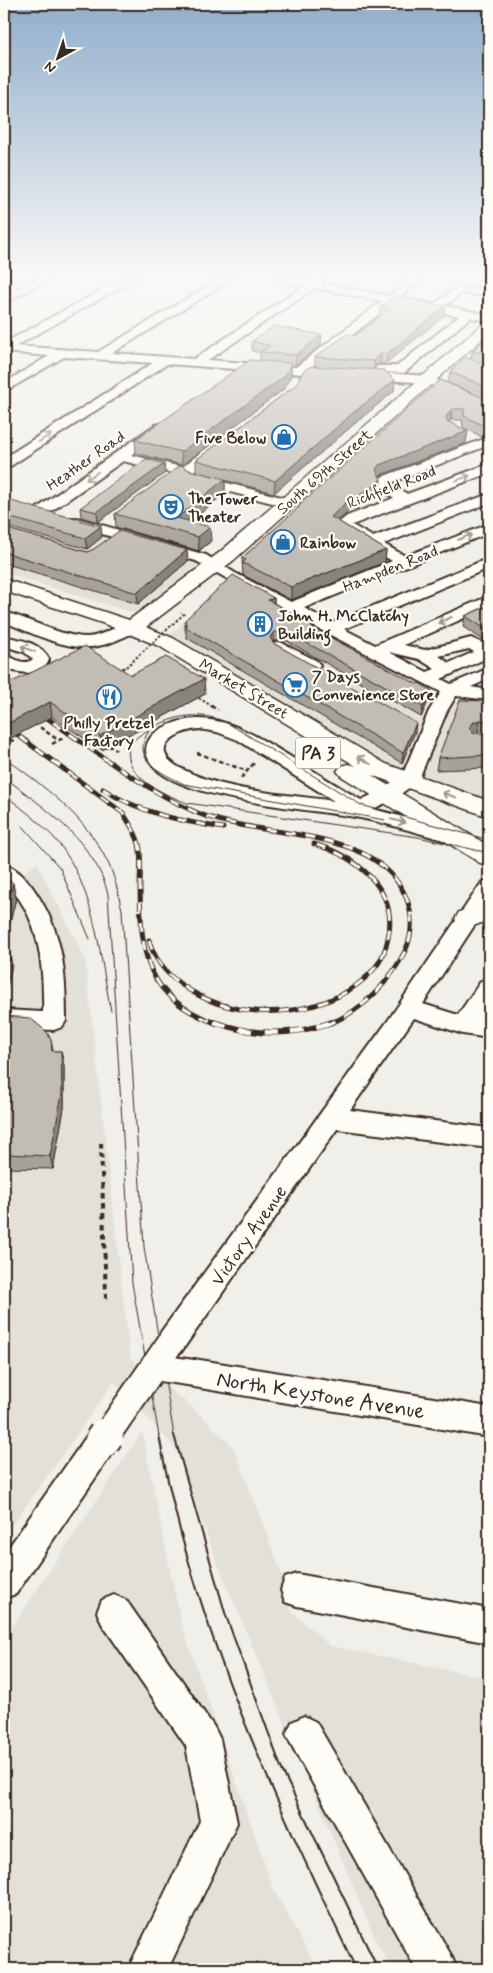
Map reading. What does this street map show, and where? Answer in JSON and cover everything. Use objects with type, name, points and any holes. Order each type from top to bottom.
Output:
[{"type":"main road","name":"South 69th Street","points":[[130,629],[214,566],[440,370]]},
{"type":"main road","name":"Market Street","points":[[4,585],[92,613],[166,642],[372,765],[408,781]]},
{"type":"main road","name":"Market Street","points":[[130,629],[151,650],[199,689],[387,795]]},
{"type":"main road","name":"PA 3","points":[[408,781],[489,809]]},
{"type":"main road","name":"PA 3","points":[[387,795],[489,857]]},
{"type":"street","points":[[4,388],[34,370]]},
{"type":"street","points":[[4,464],[150,370]]},
{"type":"street","points":[[230,378],[242,370]]},
{"type":"street","points":[[290,370],[428,380],[489,408]]},
{"type":"street","points":[[294,385],[296,379],[303,371]]},
{"type":"street","name":"Heather Road","points":[[50,517],[120,456],[168,423]]},
{"type":"street","points":[[163,482],[235,434]]},
{"type":"street","points":[[467,437],[486,443]]},
{"type":"street","points":[[405,500],[385,486],[384,481],[486,443]]},
{"type":"street","points":[[181,471],[204,468],[225,452]]},
{"type":"street","points":[[120,456],[181,471],[195,478],[288,503]]},
{"type":"street","name":"Richfield Road","points":[[404,562],[347,528],[344,524],[347,521],[489,468]]},
{"type":"street","points":[[372,543],[489,498]]},
{"type":"street","points":[[22,507],[50,517],[101,529],[201,558],[331,629],[380,649],[426,679],[451,690],[489,695]]},
{"type":"street","points":[[101,529],[117,518]]},
{"type":"street","name":"Hampden Road","points":[[290,608],[489,528]]},
{"type":"street","points":[[104,545],[118,534]]},
{"type":"street","points":[[331,629],[489,563]]},
{"type":"street","points":[[380,649],[489,601]]},
{"type":"street","points":[[4,617],[85,642],[101,640],[130,629]]},
{"type":"street","points":[[4,641],[30,648],[41,659],[40,663],[28,669],[20,669],[4,660]]},
{"type":"street","points":[[380,649],[425,655],[470,644],[488,652]]},
{"type":"street","points":[[280,647],[324,672]]},
{"type":"street","points":[[426,679],[488,652]]},
{"type":"street","points":[[425,655],[449,670]]},
{"type":"street","points":[[197,780],[354,805],[368,804],[387,795],[408,781],[416,766],[438,710],[451,690],[489,673]]},
{"type":"street","points":[[411,720],[430,731]]},
{"type":"street","points":[[354,805],[302,786],[224,736],[217,726],[184,725],[164,734],[156,744],[155,754],[161,764],[213,789],[356,811],[454,836]]},
{"type":"street","points":[[4,871],[24,891],[38,914],[47,936],[54,965],[54,1021],[4,1019]]},
{"type":"street","name":"Victory Avenue","points":[[4,1582],[171,1342],[409,1008],[479,915],[489,887]]},
{"type":"street","points":[[463,1025],[489,987]]},
{"type":"street","points":[[409,1008],[463,1025],[489,1028]]},
{"type":"street","points":[[332,1118],[489,1138]]},
{"type":"street","name":"North Keystone Avenue","points":[[154,1366],[489,1422]]},
{"type":"street","points":[[297,1590],[489,1626]]},
{"type":"street","points":[[114,1612],[202,1739],[219,1823],[148,1969]]},
{"type":"street","points":[[304,1734],[437,1969]]},
{"type":"path","points":[[111,673],[126,667],[184,614]]},
{"type":"path","points":[[28,719],[58,740]]},
{"type":"path","points":[[4,735],[12,742],[16,739]]},
{"type":"path","points":[[52,744],[65,737]]},
{"type":"path","points":[[197,753],[247,771]]},
{"type":"path","points":[[240,778],[256,761]]},
{"type":"path","points":[[100,1143],[106,1299]]},
{"type":"shaded area","points":[[4,507],[199,563],[140,615],[4,573]]},
{"type":"shaded area","points":[[224,583],[429,694],[464,706],[489,709],[489,804],[446,783],[393,768],[169,636]]},
{"type":"shaded area","points":[[4,861],[23,873],[37,863],[85,959],[130,1358],[191,1406],[234,1448],[286,1585],[290,1610],[330,1646],[489,1678],[489,1969],[392,1969],[377,1943],[214,1555],[177,1450],[114,1382],[4,1537]]},
{"type":"shaded area","points":[[142,1432],[181,1623],[273,1888],[317,1969],[4,1969],[4,1639]]},
{"type":"building","points":[[236,370],[288,370],[285,376],[181,452],[135,440]]},
{"type":"building","points":[[384,370],[395,380],[353,413],[275,481],[196,460],[296,385],[303,371]]},
{"type":"building","points":[[452,370],[489,370],[489,388],[450,372]]},
{"type":"building","points":[[440,380],[489,400],[489,425],[484,426],[464,416],[464,409],[452,409],[446,417],[447,421],[468,431],[379,465],[376,470],[381,479],[370,490],[367,489],[358,497],[352,496],[331,517],[386,550],[291,587],[243,563],[246,560],[242,558]]},
{"type":"building","points":[[146,459],[164,464],[97,512],[80,508]]},
{"type":"building","name":"The Tower Theater","points":[[181,465],[189,470],[225,479],[177,518],[210,527],[198,537],[115,514]]},
{"type":"building","points":[[4,499],[101,526],[85,538],[4,516]]},
{"type":"building","points":[[4,528],[87,552],[119,531],[187,550],[137,593],[4,552]]},
{"type":"building","points":[[233,575],[274,598],[268,600],[314,625],[311,627],[431,690],[423,707],[287,632],[274,632],[270,637],[273,643],[416,723],[403,753],[187,628],[185,620]]},
{"type":"building","points":[[489,605],[489,631],[465,616]]},
{"type":"building","points":[[85,646],[131,675],[166,657],[204,679],[100,736],[50,702],[4,725],[4,686]]},
{"type":"building","points":[[460,700],[489,701],[489,721],[480,720],[474,722],[469,728],[473,733],[489,734],[489,755],[438,758]]},
{"type":"building","points":[[4,880],[13,883],[4,919]]},
{"type":"building","points":[[4,950],[9,950],[4,972]]},
{"type":"building","points":[[4,1016],[30,1018],[47,1032],[51,1040],[52,1051],[61,1051],[62,1094],[50,1156],[4,1154]]},
{"type":"tram line","points":[[489,840],[361,805],[226,722],[206,716],[187,716],[159,724],[133,741],[129,747],[129,758],[132,767],[139,776],[167,795],[187,803],[418,837],[489,853]]},
{"type":"tram line","points":[[149,731],[144,741],[143,750],[145,758],[158,770],[184,784],[385,820]]},
{"type":"tram line","points":[[4,757],[48,790],[86,829],[97,843],[109,865],[118,891],[122,910],[144,1247],[174,1436]]},
{"type":"tram line","points":[[4,777],[36,801],[80,842],[92,858],[108,894],[132,1283],[159,1436]]},
{"type":"tram line","points":[[4,794],[52,836],[65,852],[75,870],[84,889],[90,909],[100,950],[111,1011]]},
{"type":"tram line","points":[[21,824],[60,868],[90,939]]},
{"type":"tram line","points":[[159,1435],[174,1505],[192,1574],[214,1641],[266,1774],[356,1969]]},
{"type":"tram line","points":[[174,1435],[226,1616],[282,1770],[378,1969]]},
{"type":"railway","points":[[37,711],[132,777],[193,811],[248,827],[311,837],[341,845],[368,856],[390,873],[406,897],[410,910],[411,930],[406,949],[392,973],[374,994],[352,1012],[328,1024]]},
{"type":"railway","points":[[4,725],[123,813],[134,832],[140,849],[142,933],[152,971],[161,987],[175,1001],[193,1013],[218,1024]]},
{"type":"railway","points":[[103,789],[131,804],[161,815],[223,828]]},
{"type":"railway","points":[[149,940],[156,958],[174,979],[198,995],[219,1004],[242,1009],[290,1010],[314,1005],[337,997],[357,985],[377,966],[386,946],[390,921],[387,905],[371,877],[345,857],[314,844]]},
{"type":"railway","points":[[214,1022],[229,1027],[258,1032],[303,1030],[332,1022]]},
{"type":"place","name":"Five Below","points":[[284,437]]},
{"type":"place","name":"The Tower Theater","points":[[171,507]]},
{"type":"place","name":"Rainbow","points":[[283,542]]},
{"type":"place","name":"John H. McClatchy Building","points":[[260,624]]},
{"type":"place","name":"7 Days Convenience Store","points":[[295,685]]},
{"type":"place","name":"Philly Pretzel Factory","points":[[109,697]]}]
